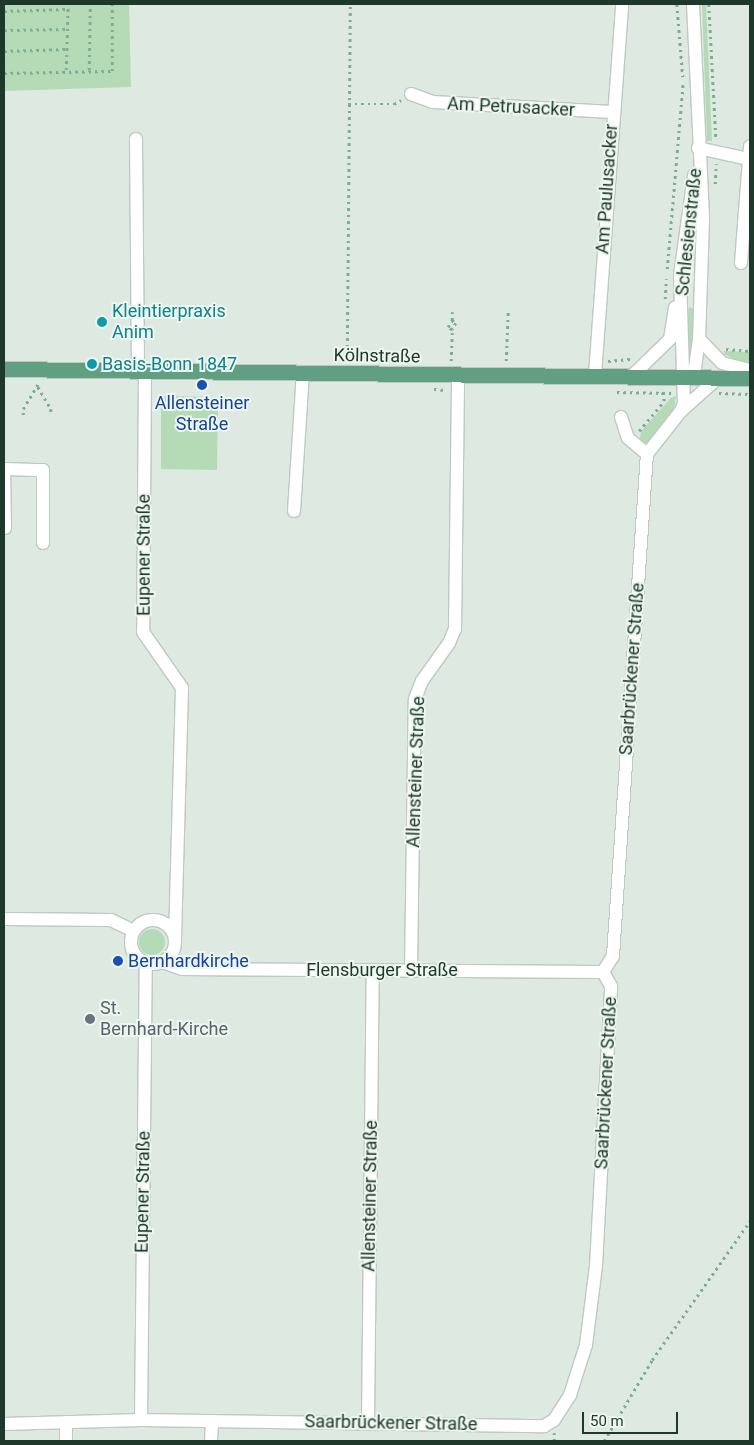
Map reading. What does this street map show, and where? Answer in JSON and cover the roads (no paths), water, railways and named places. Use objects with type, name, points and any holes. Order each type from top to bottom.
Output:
[{"type":"main road","name":"Kölnstraße","points":[[4,369],[458,376],[595,375],[750,378]]},
{"type":"street","name":"Am Paulusacker","points":[[595,375],[612,112],[622,4]]},
{"type":"street","name":"Schlesienstraße","points":[[688,376],[699,339],[703,220],[698,148],[698,55],[693,4]]},
{"type":"street","name":"Am Petrusacker","points":[[411,94],[433,102],[612,112]]},
{"type":"street","name":"Eupener Straße","points":[[136,140],[141,371],[143,632],[182,688],[175,938]]},
{"type":"street","points":[[741,262],[750,146]]},
{"type":"street","name":"Schlesienstraße","points":[[688,376],[680,275],[698,148]]},
{"type":"street","points":[[698,148],[748,159]]},
{"type":"street","points":[[632,376],[670,339],[680,275]]},
{"type":"street","points":[[699,339],[722,363],[750,370]]},
{"type":"street","points":[[294,510],[303,373]]},
{"type":"street","name":"Allensteiner Straße","points":[[411,970],[416,699],[422,681],[449,643],[455,629],[458,376]]},
{"type":"street","points":[[681,411],[688,376]]},
{"type":"street","points":[[621,417],[628,438],[647,454],[681,411],[719,377]]},
{"type":"street","name":"Saarbrückener Straße","points":[[4,1424],[141,1420],[544,1426],[554,1420],[570,1395],[586,1345],[596,1266],[611,986],[603,972],[613,956],[647,454]]},
{"type":"street","points":[[5,528],[5,469],[43,470],[43,543]]},
{"type":"street","points":[[4,919],[112,920],[134,931]]},
{"type":"street","points":[[152,920],[162,922],[171,928],[175,938],[171,956],[163,962],[146,963],[134,954],[131,942],[134,931],[141,923],[152,920]]},
{"type":"street","name":"Flensburger Straße","points":[[163,962],[182,969],[603,972]]},
{"type":"street","name":"Eupener Straße","points":[[141,1420],[146,963]]},
{"type":"street","name":"Allensteiner Straße","points":[[368,1423],[372,970]]},
{"type":"street","points":[[211,1441],[212,1421]]},
{"type":"street","points":[[66,1422],[66,1441]]},
{"type":"place","name":"Kleintierpraxis Anim","points":[[102,322]]},
{"type":"place","name":"Basis-Bonn 1847","points":[[92,364]]},
{"type":"place","name":"Allensteiner Straße","points":[[202,385]]},
{"type":"place","name":"Bernhardkirche","points":[[118,961]]},
{"type":"place","name":"St. Bernhard-Kirche","points":[[90,1019]]}]
